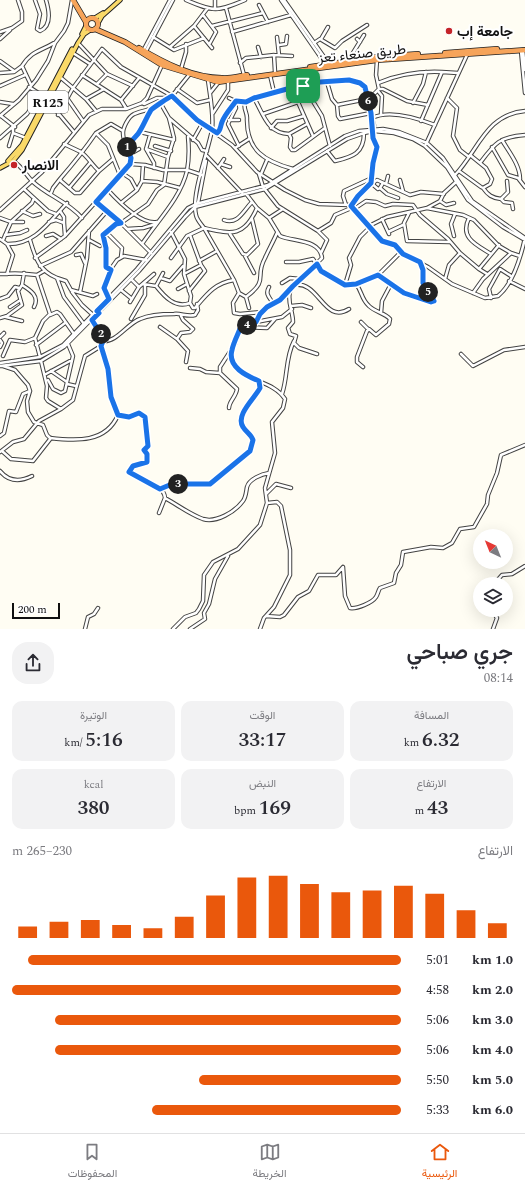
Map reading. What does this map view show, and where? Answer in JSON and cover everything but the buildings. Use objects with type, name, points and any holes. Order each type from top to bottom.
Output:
[{"type":"highway","points":[[72,0],[93,24]]},
{"type":"highway","name":"طريق صنعاء تعز","points":[[76,0],[83,12],[93,24],[163,64],[189,75],[205,78],[224,79],[377,60],[523,50]]},
{"type":"highway","name":"طريق صنعاء تعز","points":[[163,64],[218,82],[228,82],[295,72],[348,61],[377,57],[523,50]]},
{"type":"main road","points":[[93,24],[118,0]]},
{"type":"main road","name":"R125","points":[[12,160],[20,149],[78,43],[93,24]]},
{"type":"main road","name":"R125","points":[[0,167],[12,160],[25,146],[57,76],[93,24]]},
{"type":"street","points":[[0,39],[22,21],[23,18],[18,0]]},
{"type":"street","points":[[35,0],[40,14],[37,29],[40,31],[44,28],[49,17],[50,10],[46,0]]},
{"type":"street","points":[[14,127],[0,116],[14,104],[30,86],[48,61],[55,43],[68,23],[72,0]]},
{"type":"street","points":[[144,53],[171,0]]},
{"type":"street","points":[[144,53],[171,0]]},
{"type":"street","points":[[186,0],[207,9],[216,10],[226,8],[243,0]]},
{"type":"street","points":[[215,0],[216,10]]},
{"type":"street","points":[[281,0],[327,65]]},
{"type":"street","points":[[284,0],[314,43],[327,65]]},
{"type":"street","points":[[259,5],[268,22]]},
{"type":"street","points":[[226,8],[244,76]]},
{"type":"street","points":[[170,47],[194,26],[207,9]]},
{"type":"street","points":[[212,26],[230,23],[264,13]]},
{"type":"street","points":[[203,14],[216,32],[210,43]]},
{"type":"street","points":[[232,32],[291,15]]},
{"type":"street","points":[[321,39],[335,48],[342,41],[367,25]]},
{"type":"street","points":[[194,26],[210,43],[212,48]]},
{"type":"street","points":[[314,43],[321,39],[328,27]]},
{"type":"street","points":[[0,32],[12,28]]},
{"type":"street","points":[[348,61],[364,35]]},
{"type":"street","points":[[279,45],[286,44],[287,36]]},
{"type":"street","points":[[153,37],[175,50],[186,44],[204,38]]},
{"type":"street","points":[[277,37],[279,55]]},
{"type":"street","points":[[357,39],[360,42]]},
{"type":"street","points":[[0,74],[14,72],[22,66],[35,51],[55,43]]},
{"type":"street","points":[[78,43],[107,74],[133,86]]},
{"type":"street","points":[[181,69],[186,52],[186,44]]},
{"type":"street","points":[[258,47],[261,57]]},
{"type":"street","points":[[58,115],[73,88],[102,49],[118,65],[151,86],[172,96],[202,124],[212,129],[235,148],[257,172],[264,188],[283,209],[318,232],[327,240],[320,253]]},
{"type":"street","points":[[523,50],[525,70]]},
{"type":"street","points":[[523,50],[525,93]]},
{"type":"street","points":[[73,53],[90,64]]},
{"type":"street","points":[[240,63],[246,58],[274,55],[292,56]]},
{"type":"street","points":[[274,55],[275,72]]},
{"type":"street","points":[[426,145],[466,55]]},
{"type":"street","points":[[377,60],[376,75],[378,90],[382,96],[381,114]]},
{"type":"street","points":[[0,62],[11,67],[14,72]]},
{"type":"street","points":[[142,103],[147,98],[151,86],[163,64]]},
{"type":"street","points":[[22,66],[30,86],[47,100],[58,115],[74,132]]},
{"type":"street","points":[[295,72],[322,116],[329,148],[335,160],[354,155],[359,152],[364,142],[364,133]]},
{"type":"street","points":[[378,83],[392,78],[426,72],[458,73]]},
{"type":"street","points":[[413,103],[423,84],[426,72]]},
{"type":"street","points":[[421,121],[442,72]]},
{"type":"street","points":[[96,84],[107,74]]},
{"type":"street","points":[[0,86],[25,75]]},
{"type":"street","points":[[82,75],[121,100],[126,108]]},
{"type":"street","points":[[0,210],[32,181],[83,121],[96,111],[126,108],[142,103],[144,104],[157,98],[167,98],[172,96],[189,75]]},
{"type":"street","points":[[270,75],[274,92]]},
{"type":"street","points":[[60,77],[86,99],[96,111]]},
{"type":"street","points":[[121,100],[139,78]]},
{"type":"street","points":[[205,78],[212,114],[212,129],[201,175],[196,205],[197,218],[234,280],[240,293],[246,297],[249,308]]},
{"type":"street","points":[[229,98],[235,102],[246,102],[274,92],[303,86],[349,80],[360,83],[365,87],[374,130],[373,138],[377,147],[373,163],[371,183]]},
{"type":"street","points":[[209,93],[218,82]]},
{"type":"street","points":[[212,114],[228,90],[228,82]]},
{"type":"street","points":[[328,82],[332,99],[337,105],[338,116],[340,119],[371,113]]},
{"type":"street","points":[[86,99],[104,89]]},
{"type":"street","points":[[177,89],[196,103],[210,100]]},
{"type":"street","points":[[337,105],[368,100],[378,90],[383,89],[396,97],[413,103],[428,105]]},
{"type":"street","points":[[263,114],[298,102],[308,93]]},
{"type":"street","points":[[0,138],[28,114],[41,94]]},
{"type":"street","points":[[67,98],[83,121]]},
{"type":"street","points":[[35,258],[65,236],[130,164],[130,154],[126,145],[123,131],[133,114],[151,110],[167,98]]},
{"type":"street","points":[[254,98],[271,128],[282,133],[289,134],[307,124]]},
{"type":"street","points":[[447,98],[457,108],[452,136],[460,150],[480,163],[492,179],[490,184],[483,188]]},
{"type":"street","points":[[0,102],[14,104]]},
{"type":"street","points":[[235,102],[236,108],[229,120],[229,127],[239,146]]},
{"type":"street","points":[[217,133],[220,131],[222,121],[227,112],[235,102]]},
{"type":"street","points":[[246,102],[244,106],[247,116],[246,126],[249,139],[256,150],[268,160],[293,169]]},
{"type":"street","points":[[298,102],[313,136]]},
{"type":"street","points":[[161,104],[169,118],[202,150],[206,151]]},
{"type":"street","points":[[126,145],[136,138],[151,110]]},
{"type":"street","points":[[455,175],[470,156],[485,132],[495,123],[508,116],[525,111]]},
{"type":"street","points":[[372,118],[381,114],[435,125]]},
{"type":"street","points":[[271,128],[276,121],[287,121],[304,116]]},
{"type":"street","points":[[111,270],[106,267],[106,248],[103,235],[116,224],[121,223],[148,204],[157,190],[164,185],[168,170],[168,156],[174,140],[169,118]]},
{"type":"street","points":[[229,120],[239,120]]},
{"type":"street","points":[[51,193],[53,188],[96,133],[111,124],[123,131]]},
{"type":"street","points":[[193,140],[202,124]]},
{"type":"street","points":[[9,146],[14,133],[14,127]]},
{"type":"street","points":[[289,134],[291,138],[290,147],[292,150],[295,150],[325,128]]},
{"type":"street","points":[[196,205],[247,195],[264,188],[275,183],[329,148],[352,136],[374,130]]},
{"type":"street","points":[[275,183],[293,169],[359,131],[390,130],[426,145],[443,158],[472,201],[524,238]]},
{"type":"street","points":[[140,132],[174,140]]},
{"type":"street","points":[[0,133],[5,133]]},
{"type":"street","points":[[14,133],[26,138]]},
{"type":"street","points":[[96,133],[108,145],[121,174],[131,179],[137,190]]},
{"type":"street","points":[[150,135],[146,148],[154,163],[154,168]]},
{"type":"street","points":[[480,163],[492,147],[502,140],[525,135]]},
{"type":"street","points":[[142,244],[172,205],[180,188],[187,170],[188,137]]},
{"type":"street","points":[[235,148],[249,139]]},
{"type":"street","points":[[502,140],[514,159],[519,171],[520,180],[525,187]]},
{"type":"street","points":[[64,144],[81,152],[99,171]]},
{"type":"street","points":[[426,145],[441,160],[465,196],[473,205],[524,238]]},
{"type":"street","points":[[155,146],[171,151]]},
{"type":"street","points":[[492,147],[508,175],[520,180]]},
{"type":"street","points":[[146,148],[168,156]]},
{"type":"street","points":[[130,154],[139,149]]},
{"type":"street","points":[[206,157],[242,193]]},
{"type":"street","points":[[60,179],[75,193],[80,193],[99,171],[113,159]]},
{"type":"street","points":[[218,168],[224,159]]},
{"type":"street","points":[[12,160],[24,169],[32,181],[67,203],[82,218]]},
{"type":"street","points":[[261,174],[268,160]]},
{"type":"street","points":[[69,188],[90,163]]},
{"type":"street","points":[[130,164],[168,170],[187,170],[201,175]]},
{"type":"street","points":[[221,164],[230,167]]},
{"type":"street","points":[[121,203],[137,190],[142,181],[143,165]]},
{"type":"street","points":[[459,171],[483,188],[486,193],[493,198],[512,203],[513,209]]},
{"type":"street","points":[[257,172],[305,200],[319,204],[351,206],[382,241],[395,245],[401,252],[420,262],[445,279],[484,298],[491,298],[502,293],[520,256],[524,238]]},
{"type":"street","points":[[380,188],[388,176]]},
{"type":"street","points":[[346,205],[342,196],[344,191],[372,178]]},
{"type":"street","points":[[318,232],[331,223],[335,215],[346,211],[371,183],[377,180],[398,188],[410,195],[421,192],[444,194]]},
{"type":"street","points":[[400,180],[403,192]]},
{"type":"street","points":[[142,181],[157,182],[180,188]]},
{"type":"street","points":[[501,199],[508,192],[507,181]]},
{"type":"street","points":[[345,285],[351,265],[349,258],[360,237],[370,227],[382,219],[427,208],[440,201],[444,194],[456,182]]},
{"type":"street","points":[[371,183],[376,188],[380,188],[387,194],[398,198]]},
{"type":"street","points":[[24,188],[50,212],[56,214]]},
{"type":"street","points":[[118,415],[110,429],[95,438],[51,438],[46,435],[43,425],[36,423],[32,418],[27,406],[30,392],[28,385],[15,370],[2,366],[0,363],[40,357],[63,345],[131,279],[182,214],[196,205],[264,188]]},
{"type":"street","points":[[107,189],[134,214],[151,222],[157,223]]},
{"type":"street","points":[[240,293],[233,303],[236,314],[261,312],[280,300],[322,258],[315,245],[288,239],[277,233],[269,218],[257,208],[247,195]]},
{"type":"street","points":[[7,274],[12,255],[7,244],[2,239],[11,222],[32,203],[34,198]]},
{"type":"street","points":[[440,201],[446,204],[454,203]]},
{"type":"street","points":[[96,202],[121,223],[151,253]]},
{"type":"street","points":[[224,220],[230,222],[236,220],[252,202]]},
{"type":"street","points":[[354,209],[366,202],[376,202],[385,206],[393,204],[413,205],[420,215],[460,253],[479,269],[488,274]]},
{"type":"street","points":[[7,244],[16,244],[30,240],[67,203]]},
{"type":"street","points":[[171,258],[180,248],[185,239],[204,228],[230,234],[238,232],[252,219],[257,208]]},
{"type":"street","points":[[427,208],[463,215],[476,221],[481,228],[499,245],[511,253],[520,256]]},
{"type":"street","points":[[269,218],[283,209]]},
{"type":"street","points":[[22,211],[33,216],[40,214]]},
{"type":"street","points":[[60,211],[64,217],[65,236]]},
{"type":"street","points":[[40,266],[71,252],[107,211]]},
{"type":"street","points":[[409,213],[404,219],[407,241],[450,242]]},
{"type":"street","points":[[454,236],[451,224],[452,218],[455,214]]},
{"type":"street","points":[[0,218],[11,222],[23,222]]},
{"type":"street","points":[[469,218],[466,230],[470,240],[491,254]]},
{"type":"street","points":[[245,256],[253,251],[258,244],[252,219]]},
{"type":"street","points":[[382,219],[388,233],[404,225]]},
{"type":"street","points":[[48,222],[56,220],[64,223]]},
{"type":"street","points":[[126,229],[143,228],[157,223]]},
{"type":"street","points":[[5,235],[13,235],[27,230]]},
{"type":"street","points":[[80,292],[86,264],[89,231]]},
{"type":"street","points":[[170,231],[185,259],[184,274],[189,291],[190,303],[193,308],[209,290],[219,284],[234,280]]},
{"type":"street","points":[[2,366],[41,361],[56,353],[68,344],[92,320],[170,231]]},
{"type":"street","points":[[106,232],[122,248],[120,257],[115,262],[104,288],[109,299]]},
{"type":"street","points":[[246,297],[259,286],[264,259],[277,233]]},
{"type":"street","points":[[46,236],[53,234],[61,239]]},
{"type":"street","points":[[230,234],[245,256],[254,273]]},
{"type":"street","points":[[189,291],[205,271],[199,261],[190,235]]},
{"type":"street","points":[[30,240],[35,258],[44,271],[57,278],[65,280],[69,289],[73,291],[93,296],[97,294]]},
{"type":"street","points":[[89,240],[100,246]]},
{"type":"street","points":[[479,269],[499,245]]},
{"type":"street","points":[[199,261],[217,251]]},
{"type":"street","points":[[286,262],[299,262],[313,259],[321,271],[345,285],[356,284],[378,275],[401,252]]},
{"type":"street","points":[[445,279],[449,265],[460,253]]},
{"type":"street","points":[[473,293],[488,274],[511,253]]},
{"type":"street","points":[[76,255],[81,254],[86,264]]},
{"type":"street","points":[[120,257],[124,256],[146,260]]},
{"type":"street","points":[[378,275],[409,296],[433,302],[434,300],[423,283],[423,270],[420,262]]},
{"type":"street","points":[[161,278],[170,281],[184,265]]},
{"type":"street","points":[[184,274],[201,265]]},
{"type":"street","points":[[491,298],[489,289],[500,269],[511,276]]},
{"type":"street","points":[[0,274],[24,273],[37,275],[44,271]]},
{"type":"street","points":[[156,286],[163,272]]},
{"type":"street","points":[[0,300],[8,296],[15,287],[19,288],[22,285],[24,273]]},
{"type":"street","points":[[130,302],[140,287],[154,274]]},
{"type":"street","points":[[37,275],[50,315]]},
{"type":"street","points":[[57,278],[64,297],[84,324]]},
{"type":"street","points":[[282,283],[290,278],[301,279]]},
{"type":"street","points":[[131,279],[140,287]]},
{"type":"street","points":[[509,281],[525,289]]},
{"type":"street","points":[[381,313],[382,301],[391,283]]},
{"type":"street","points":[[144,284],[156,286],[163,296],[171,301],[185,305],[190,303]]},
{"type":"street","points":[[131,319],[145,295],[144,284]]},
{"type":"street","points":[[178,289],[187,284]]},
{"type":"street","points":[[356,284],[360,289],[363,300],[375,311],[389,317],[390,319],[389,324],[375,336],[361,322]]},
{"type":"street","points":[[22,285],[31,291],[36,297],[37,301],[34,307]]},
{"type":"street","points":[[293,286],[302,285],[312,291],[327,308],[335,313],[342,313],[349,309]]},
{"type":"street","points":[[270,287],[267,292],[268,297],[273,303],[280,300]]},
{"type":"street","points":[[0,318],[5,317],[22,306],[19,301],[19,288]]},
{"type":"street","points":[[121,290],[132,299]]},
{"type":"street","points":[[73,291],[72,292],[82,305],[93,315]]},
{"type":"street","points":[[290,291],[289,299],[292,308],[293,322],[288,328],[290,334],[296,336]]},
{"type":"street","points":[[10,307],[19,301]]},
{"type":"street","points":[[181,316],[195,315],[198,313],[197,304]]},
{"type":"street","points":[[220,373],[220,367],[231,351],[242,327],[286,315],[292,308],[302,305],[312,308]]},
{"type":"street","points":[[256,322],[258,316],[265,309]]},
{"type":"street","points":[[40,357],[35,338],[44,321],[50,315],[57,312],[74,334]]},
{"type":"street","points":[[103,341],[113,338],[140,319],[176,313],[181,316],[183,320],[193,329],[190,332],[181,333],[177,339]]},
{"type":"street","points":[[5,317],[22,321]]},
{"type":"street","points":[[242,327],[267,328],[275,318]]},
{"type":"street","points":[[51,438],[33,462],[12,459],[1,451],[13,442],[24,439],[36,423],[61,410],[73,400],[85,356],[101,346],[103,341],[92,320]]},
{"type":"street","points":[[36,345],[65,323]]},
{"type":"street","points":[[160,327],[177,339],[188,351],[186,362]]},
{"type":"street","points":[[363,367],[358,362],[357,357],[368,329]]},
{"type":"street","points":[[0,337],[4,333]]},
{"type":"street","points":[[296,336],[294,343],[296,346],[317,354]]},
{"type":"street","points":[[174,629],[185,617],[196,613],[199,609],[203,601],[204,575],[213,562],[228,556],[238,549],[260,525],[267,503],[265,488],[275,453],[272,422],[283,408],[284,399],[282,394],[285,388],[287,364],[290,350],[296,336]]},
{"type":"street","points":[[3,356],[10,340],[25,342],[35,338]]},
{"type":"street","points":[[0,340],[2,343],[0,347]]},
{"type":"street","points":[[41,361],[51,387],[57,392],[63,392],[67,383],[73,354],[68,344]]},
{"type":"street","points":[[101,346],[108,369],[111,397],[118,415]]},
{"type":"street","points":[[461,354],[473,366],[486,361],[496,353],[504,350],[525,347]]},
{"type":"street","points":[[231,351],[233,362],[242,374],[271,385],[276,392],[282,394]]},
{"type":"street","points":[[46,375],[71,361]]},
{"type":"street","points":[[190,368],[206,372],[220,373],[237,389],[236,395],[229,404],[229,408]]},
{"type":"street","points":[[51,372],[67,383],[76,386]]},
{"type":"street","points":[[46,375],[46,398],[48,402],[61,410]]},
{"type":"street","points":[[160,489],[172,484],[210,484],[250,451],[253,440],[243,427],[242,420],[251,399],[260,388],[259,381]]},
{"type":"street","points":[[0,436],[4,433],[8,411],[16,412],[23,394],[30,392]]},
{"type":"street","points":[[118,415],[129,417],[139,413],[145,417],[148,446],[144,450],[147,454],[147,462],[133,466],[129,472],[160,489],[165,495],[165,498],[182,509],[201,518],[215,519],[228,513],[243,502],[247,486],[251,480],[260,475],[269,473]]},
{"type":"street","points":[[266,616],[280,617],[284,615],[298,597],[309,591],[318,575],[336,575],[343,567],[345,596],[350,608],[356,608],[376,598],[380,588],[394,583],[396,573],[401,565],[402,554],[404,552],[431,546],[442,548],[452,543],[460,530],[474,526],[487,504],[488,495],[497,473],[501,455],[525,445]]},
{"type":"street","points":[[0,471],[6,478],[15,480],[24,480],[32,476]]},
{"type":"street","points":[[266,494],[276,484],[291,488]]},
{"type":"street","points":[[158,513],[165,498]]},
{"type":"street","points":[[260,629],[291,573],[290,550],[281,506],[277,502],[267,503]]},
{"type":"street","points":[[190,629],[205,619],[204,613],[209,604],[215,579],[228,556]]},
{"type":"street","points":[[500,577],[502,575],[512,574],[525,566]]},
{"type":"street","points":[[84,629],[88,617],[94,614],[98,608]]},
{"type":"street","points":[[493,629],[496,617]]},
{"type":"place","name":"جامعة إب","points":[[449,31]]},
{"type":"place","name":"الانصار","points":[[14,165]]},
{"type":"route","points":[[349,80],[360,83],[365,87],[374,129],[373,138],[377,147],[372,166],[373,175],[371,183],[358,196],[351,206],[382,241],[390,242],[403,254],[420,262],[423,270],[423,283],[434,301],[431,302],[409,296],[378,275],[356,284],[345,285],[321,271],[317,264],[276,304],[267,307],[258,316],[256,322],[240,329],[231,351],[233,362],[242,374],[259,381],[260,388],[252,397],[242,420],[243,427],[253,440],[253,447],[220,477],[210,484],[172,484],[160,489],[152,483],[129,472],[133,466],[147,462],[147,454],[144,450],[148,447],[146,442],[146,421],[145,417],[141,413],[124,417],[120,414],[118,415],[115,410],[108,380],[108,369],[101,346],[103,341],[102,336],[92,320],[99,313],[97,311],[109,299],[106,296],[104,288],[110,278],[111,270],[106,267],[106,248],[103,235],[116,224],[121,223],[96,202],[130,164],[131,158],[126,145],[136,138],[151,110],[167,98],[172,96],[197,120],[207,128],[212,129],[217,133],[220,131],[222,121],[235,101],[246,102],[274,92],[303,86],[320,82],[349,80]]}]
